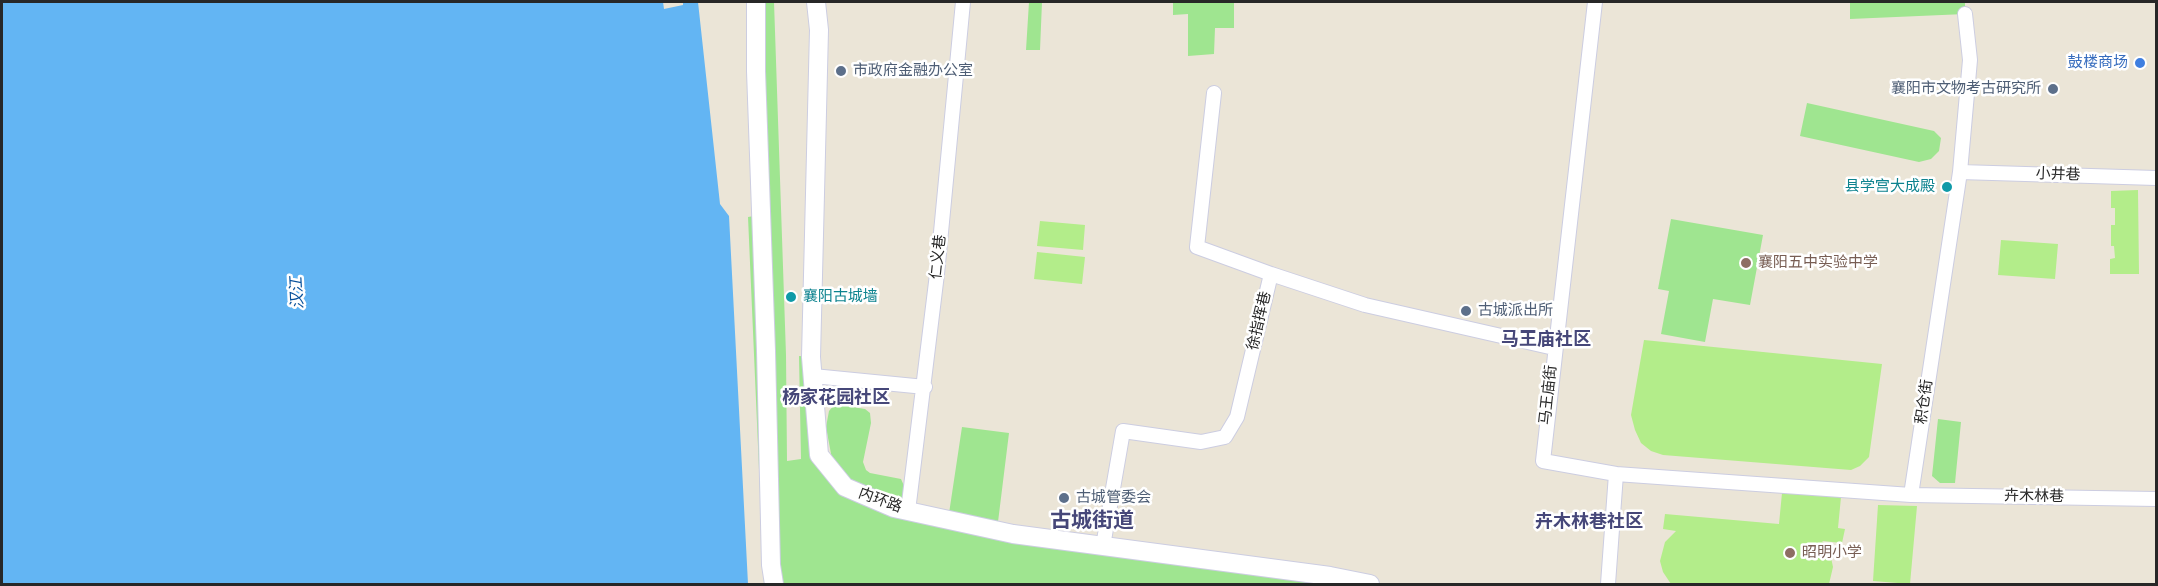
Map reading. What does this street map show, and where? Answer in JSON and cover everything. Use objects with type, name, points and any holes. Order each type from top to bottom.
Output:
[{"type":"street","points":[[756,2],[756,70],[771,565],[774,585]]},
{"type":"street","name":"内环路","points":[[816,2],[819,30],[811,346],[819,456],[844,487],[894,508],[1013,534],[1330,576],[1370,585]]},
{"type":"street","name":"仁义巷","points":[[908,511],[925,387],[963,2]]},
{"type":"street","name":"马王庙街","points":[[1595,2],[1543,461],[1616,474]]},
{"type":"street","name":"积仓街","points":[[1911,495],[1960,172],[1970,60],[1965,14]]},
{"type":"street","points":[[1214,93],[1197,247],[1271,274]]},
{"type":"street","name":"小井巷","points":[[1960,172],[2157,178]]},
{"type":"street","name":"徐指挥巷","points":[[1103,546],[1123,431],[1201,442],[1225,437],[1237,417],[1271,274],[1365,305],[1554,348]]},
{"type":"street","points":[[813,376],[925,387]]},
{"type":"street","points":[[1608,585],[1616,474],[1911,495]]},
{"type":"street","name":"卉木林巷","points":[[1911,495],[2157,499]]},
{"type":"green space","points":[[756,2],[774,2],[786,355],[787,461],[801,459],[799,356],[811,357],[819,456],[845,487],[948,520],[962,427],[1009,433],[997,530],[1370,584],[764,584],[748,217],[760,215]]},
{"type":"green space","points":[[1029,2],[1042,2],[1040,50],[1026,50]]},
{"type":"green space","points":[[1173,2],[1234,2],[1234,28],[1215,28],[1214,54],[1188,56],[1188,14],[1173,15]]},
{"type":"green space","points":[[1850,2],[1965,2],[1965,14],[1850,19]]},
{"type":"green space","points":[[1807,103],[1934,131],[1941,138],[1939,151],[1931,159],[1919,162],[1800,136]]},
{"type":"green space","points":[[2138,190],[2139,274],[2110,274],[2110,259],[2115,258],[2114,246],[2111,246],[2111,225],[2115,225],[2115,208],[2111,208],[2111,191]]},
{"type":"green space","points":[[1671,219],[1763,235],[1750,305],[1713,299],[1705,342],[1661,334],[1669,291],[1658,289]]},
{"type":"green space","points":[[1040,221],[1085,225],[1083,250],[1037,246]]},
{"type":"green space","points":[[2001,240],[2058,244],[2055,279],[1998,275]]},
{"type":"green space","points":[[1037,252],[1085,257],[1082,284],[1034,279]]},
{"type":"green space","points":[[1644,340],[1882,364],[1869,457],[1860,466],[1851,470],[1663,455],[1651,451],[1641,443],[1631,415]]},
{"type":"green space","points":[[835,404],[865,409],[870,413],[871,423],[863,462],[870,473],[901,479],[905,488],[901,502],[851,483],[832,459],[826,427],[829,411]]},
{"type":"green space","points":[[1938,419],[1961,422],[1955,483],[1940,483],[1932,476]]},
{"type":"green space","points":[[1782,493],[1841,497],[1838,528],[1845,529],[1842,543],[1822,541],[1829,548],[1833,567],[1829,584],[1671,584],[1663,572],[1660,561],[1665,542],[1676,531],[1663,529],[1665,514],[1779,524]]},
{"type":"green space","points":[[1878,505],[1917,506],[1910,584],[1873,581]]},
{"type":"water","name":"汉江","points":[[2,2],[663,2],[664,9],[683,5],[683,2],[698,2],[720,204],[729,216],[748,584],[2,584]]},
{"type":"place","name":"鼓楼商场","points":[[2140,63]]},
{"type":"place","name":"市政府金融办公室","points":[[841,71]]},
{"type":"place","name":"襄阳市文物考古研究所","points":[[2053,89]]},
{"type":"place","name":"县学宫大成殿","points":[[1947,187]]},
{"type":"place","name":"襄阳五中实验中学","points":[[1746,263]]},
{"type":"place","name":"襄阳古城墙","points":[[791,297]]},
{"type":"place","name":"古城派出所","points":[[1466,311]]},
{"type":"place","name":"古城管委会","points":[[1064,498]]},
{"type":"place","name":"昭明小学","points":[[1790,553]]},
{"type":"district","name":"马王庙社区","points":[[1546,341]]},
{"type":"district","name":"杨家花园社区","points":[[836,399]]},
{"type":"district","name":"古城街道","points":[[1092,522]]},
{"type":"district","name":"卉木林巷社区","points":[[1589,523]]}]
